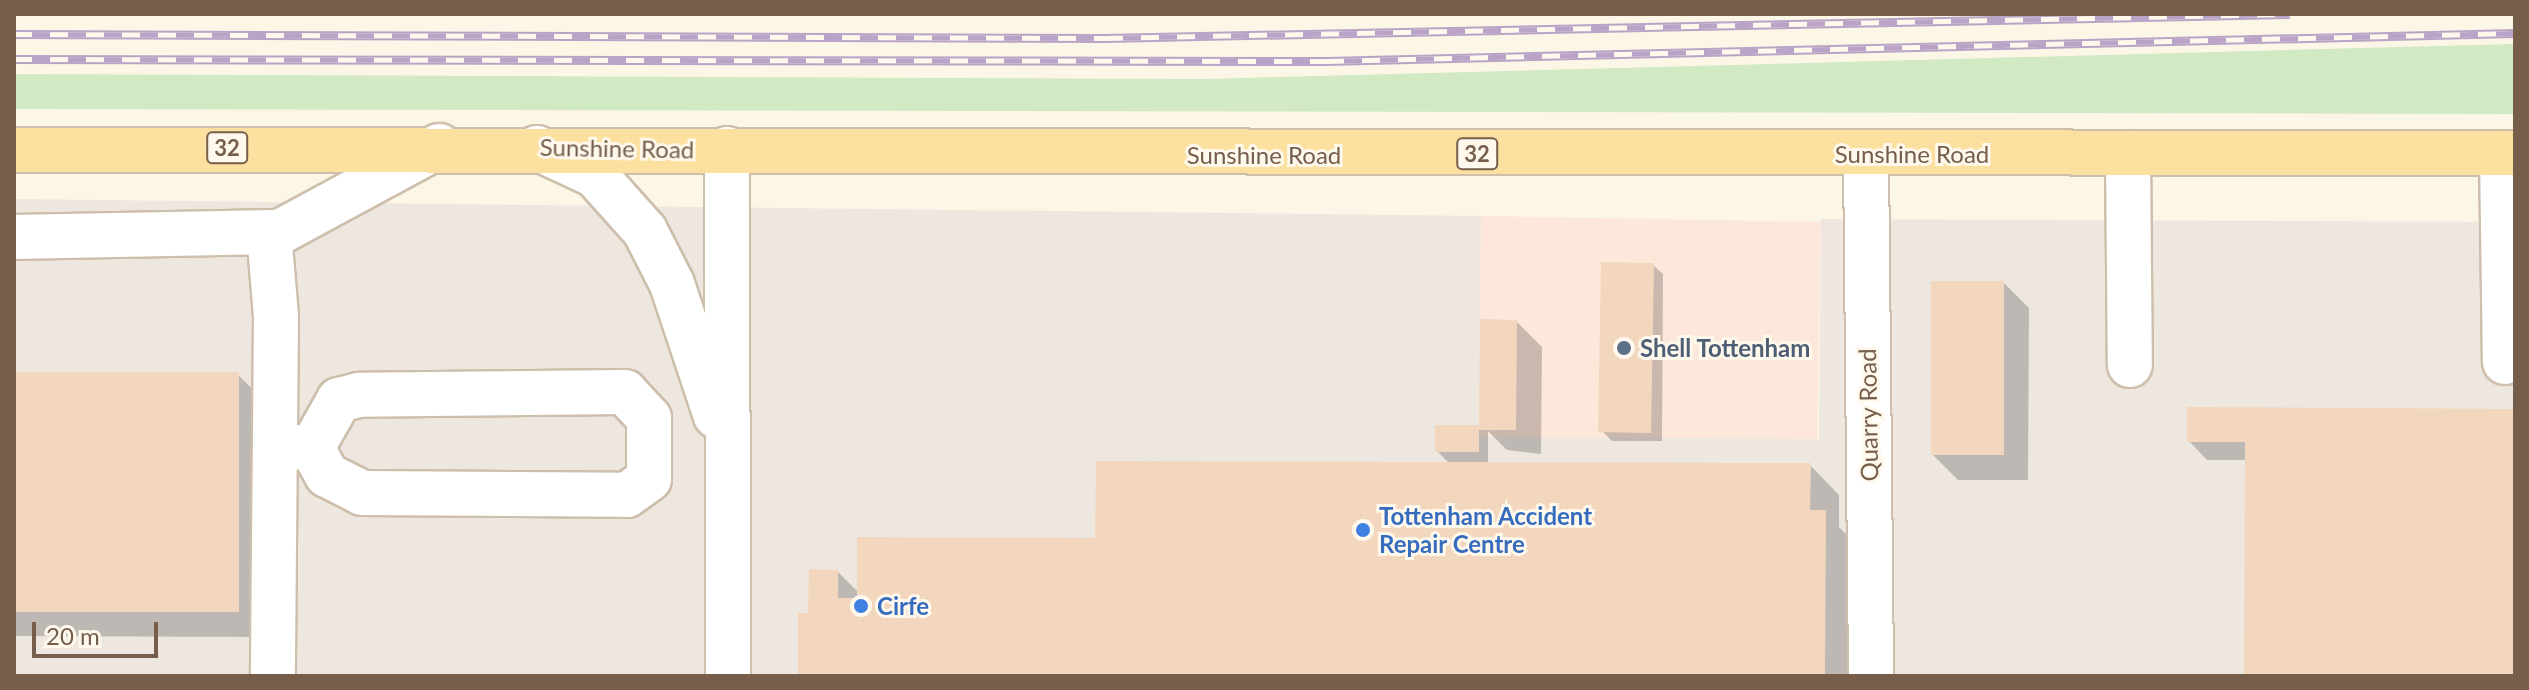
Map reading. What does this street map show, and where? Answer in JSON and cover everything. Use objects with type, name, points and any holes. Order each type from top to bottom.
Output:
[{"type":"main road","name":"Sunshine Road","points":[[14,150],[439,146],[1866,154],[2508,153]]},
{"type":"street","points":[[14,237],[269,233],[330,209],[439,146]]},
{"type":"street","points":[[534,147],[595,175],[645,231],[672,284],[730,473]]},
{"type":"street","points":[[727,149],[728,676]]},
{"type":"street","points":[[2128,153],[2130,365]]},
{"type":"street","points":[[2505,362],[2508,153]]},
{"type":"street","name":"Quarry Road","points":[[1866,154],[1871,676]]},
{"type":"street","points":[[269,233],[293,447],[273,676]]},
{"type":"street","points":[[625,392],[649,418],[649,479],[627,495],[362,493],[327,475],[293,447],[339,400],[359,395],[625,392]]},
{"type":"shaded area","points":[[14,199],[1481,216],[1480,437],[1819,439],[1821,219],[2515,222],[2515,676],[14,676]]},
{"type":"shaded area","points":[[1481,216],[1821,222],[1817,443],[1477,437]]},
{"type":"green space","points":[[2515,44],[2515,114],[14,109],[14,74],[1205,79]]},
{"type":"building","points":[[1601,262],[1654,263],[1651,433],[1598,432]]},
{"type":"building","points":[[1931,281],[2004,281],[2004,455],[1931,455]]},
{"type":"building","points":[[1480,319],[1517,320],[1516,430],[1479,430],[1479,452],[1435,452],[1435,425],[1479,425]]},
{"type":"building","points":[[14,372],[239,372],[239,612],[14,612]]},
{"type":"building","points":[[2187,407],[2515,409],[2515,676],[2244,676],[2245,442],[2187,442]]},
{"type":"building","points":[[1096,461],[1811,463],[1810,510],[1826,510],[1825,676],[798,676],[798,613],[808,613],[809,569],[838,570],[838,598],[857,598],[857,537],[1095,538]]},
{"type":"railway","points":[[14,34],[1105,38],[2290,14]]},
{"type":"railway","points":[[14,59],[1326,61],[2515,33]]},
{"type":"place","name":"Shell Tottenham","points":[[1624,348]]},
{"type":"place","name":"Tottenham Accident Repair Centre","points":[[1363,530]]},
{"type":"place","name":"Cirfe","points":[[861,606]]}]
